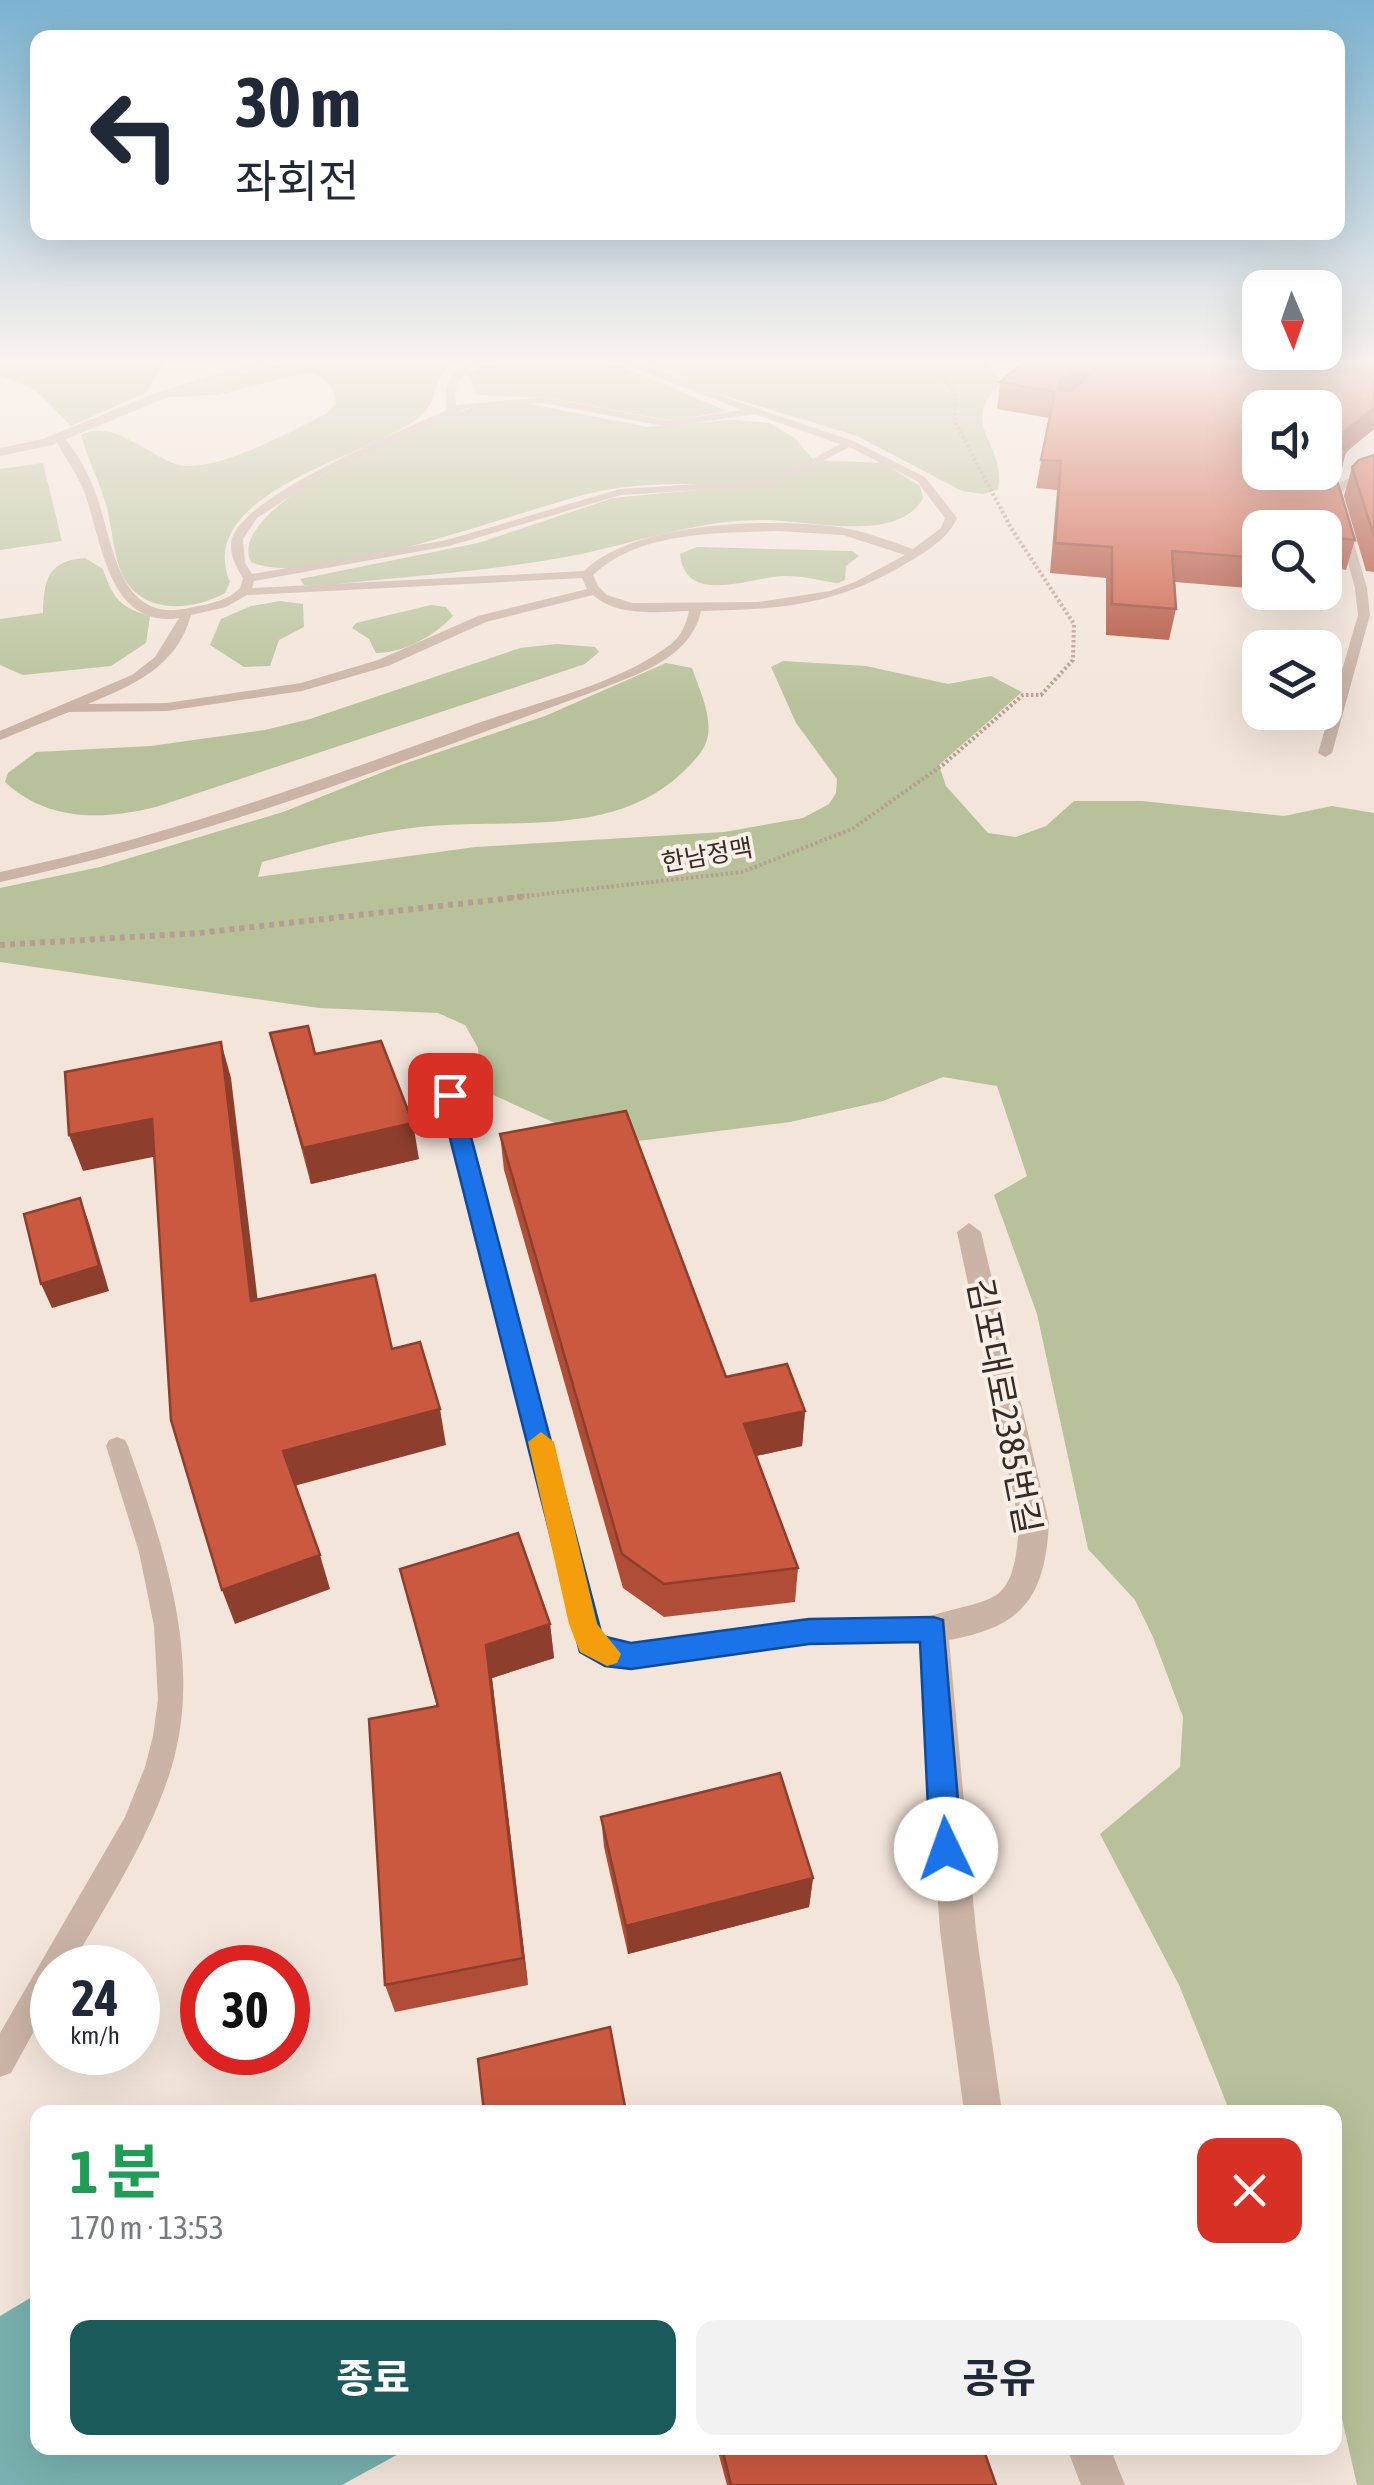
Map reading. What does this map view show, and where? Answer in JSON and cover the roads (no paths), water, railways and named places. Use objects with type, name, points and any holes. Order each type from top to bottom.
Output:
[{"type":"street","name":"김포대로2385번길","points":[[933,1629],[976,1623],[1004,1610],[1024,1592],[1033,1556],[1034,1523],[1025,1477],[969,1232]]},
{"type":"street","points":[[933,1629],[948,1868],[960,1981],[982,2105]]},
{"type":"street","points":[[1092,2455],[1104,2485]]},
{"type":"lane","points":[[84,476],[120,591],[140,607],[186,617]]},
{"type":"lane","points":[[249,578],[238,563],[237,539],[253,516],[314,476]]},
{"type":"lane","points":[[249,578],[449,543],[620,492],[778,482],[789,476]]},
{"type":"lane","points":[[71,708],[167,706],[302,688],[383,663],[494,615],[594,591],[622,604],[696,607],[746,607],[837,596],[874,580],[950,524],[944,506],[914,476]]},
{"type":"lane","points":[[1325,753],[1364,616],[1361,588],[1334,495],[1344,484],[1364,476]]},
{"type":"lane","points":[[0,736],[71,708],[150,669],[186,617],[244,592],[587,574],[602,560],[644,545],[746,527],[836,530],[914,554]]},
{"type":"lane","points":[[587,574],[594,591]]},
{"type":"lane","points":[[244,592],[249,578]]},
{"type":"lane","points":[[0,877],[194,830],[554,700],[667,653],[688,634],[696,607]]},
{"type":"lane","points":[[450,1095],[590,1643],[605,1654],[631,1656],[809,1632],[933,1629]]},
{"type":"lane","points":[[66,1945],[140,1812],[160,1757],[170,1706],[170,1664],[159,1597],[138,1507],[116,1446]]},
{"type":"lane","points":[[0,2062],[30,2009]]},
{"type":"water","points":[[30,2298],[30,2455],[397,2455],[342,2485],[0,2485],[0,2316]]}]
